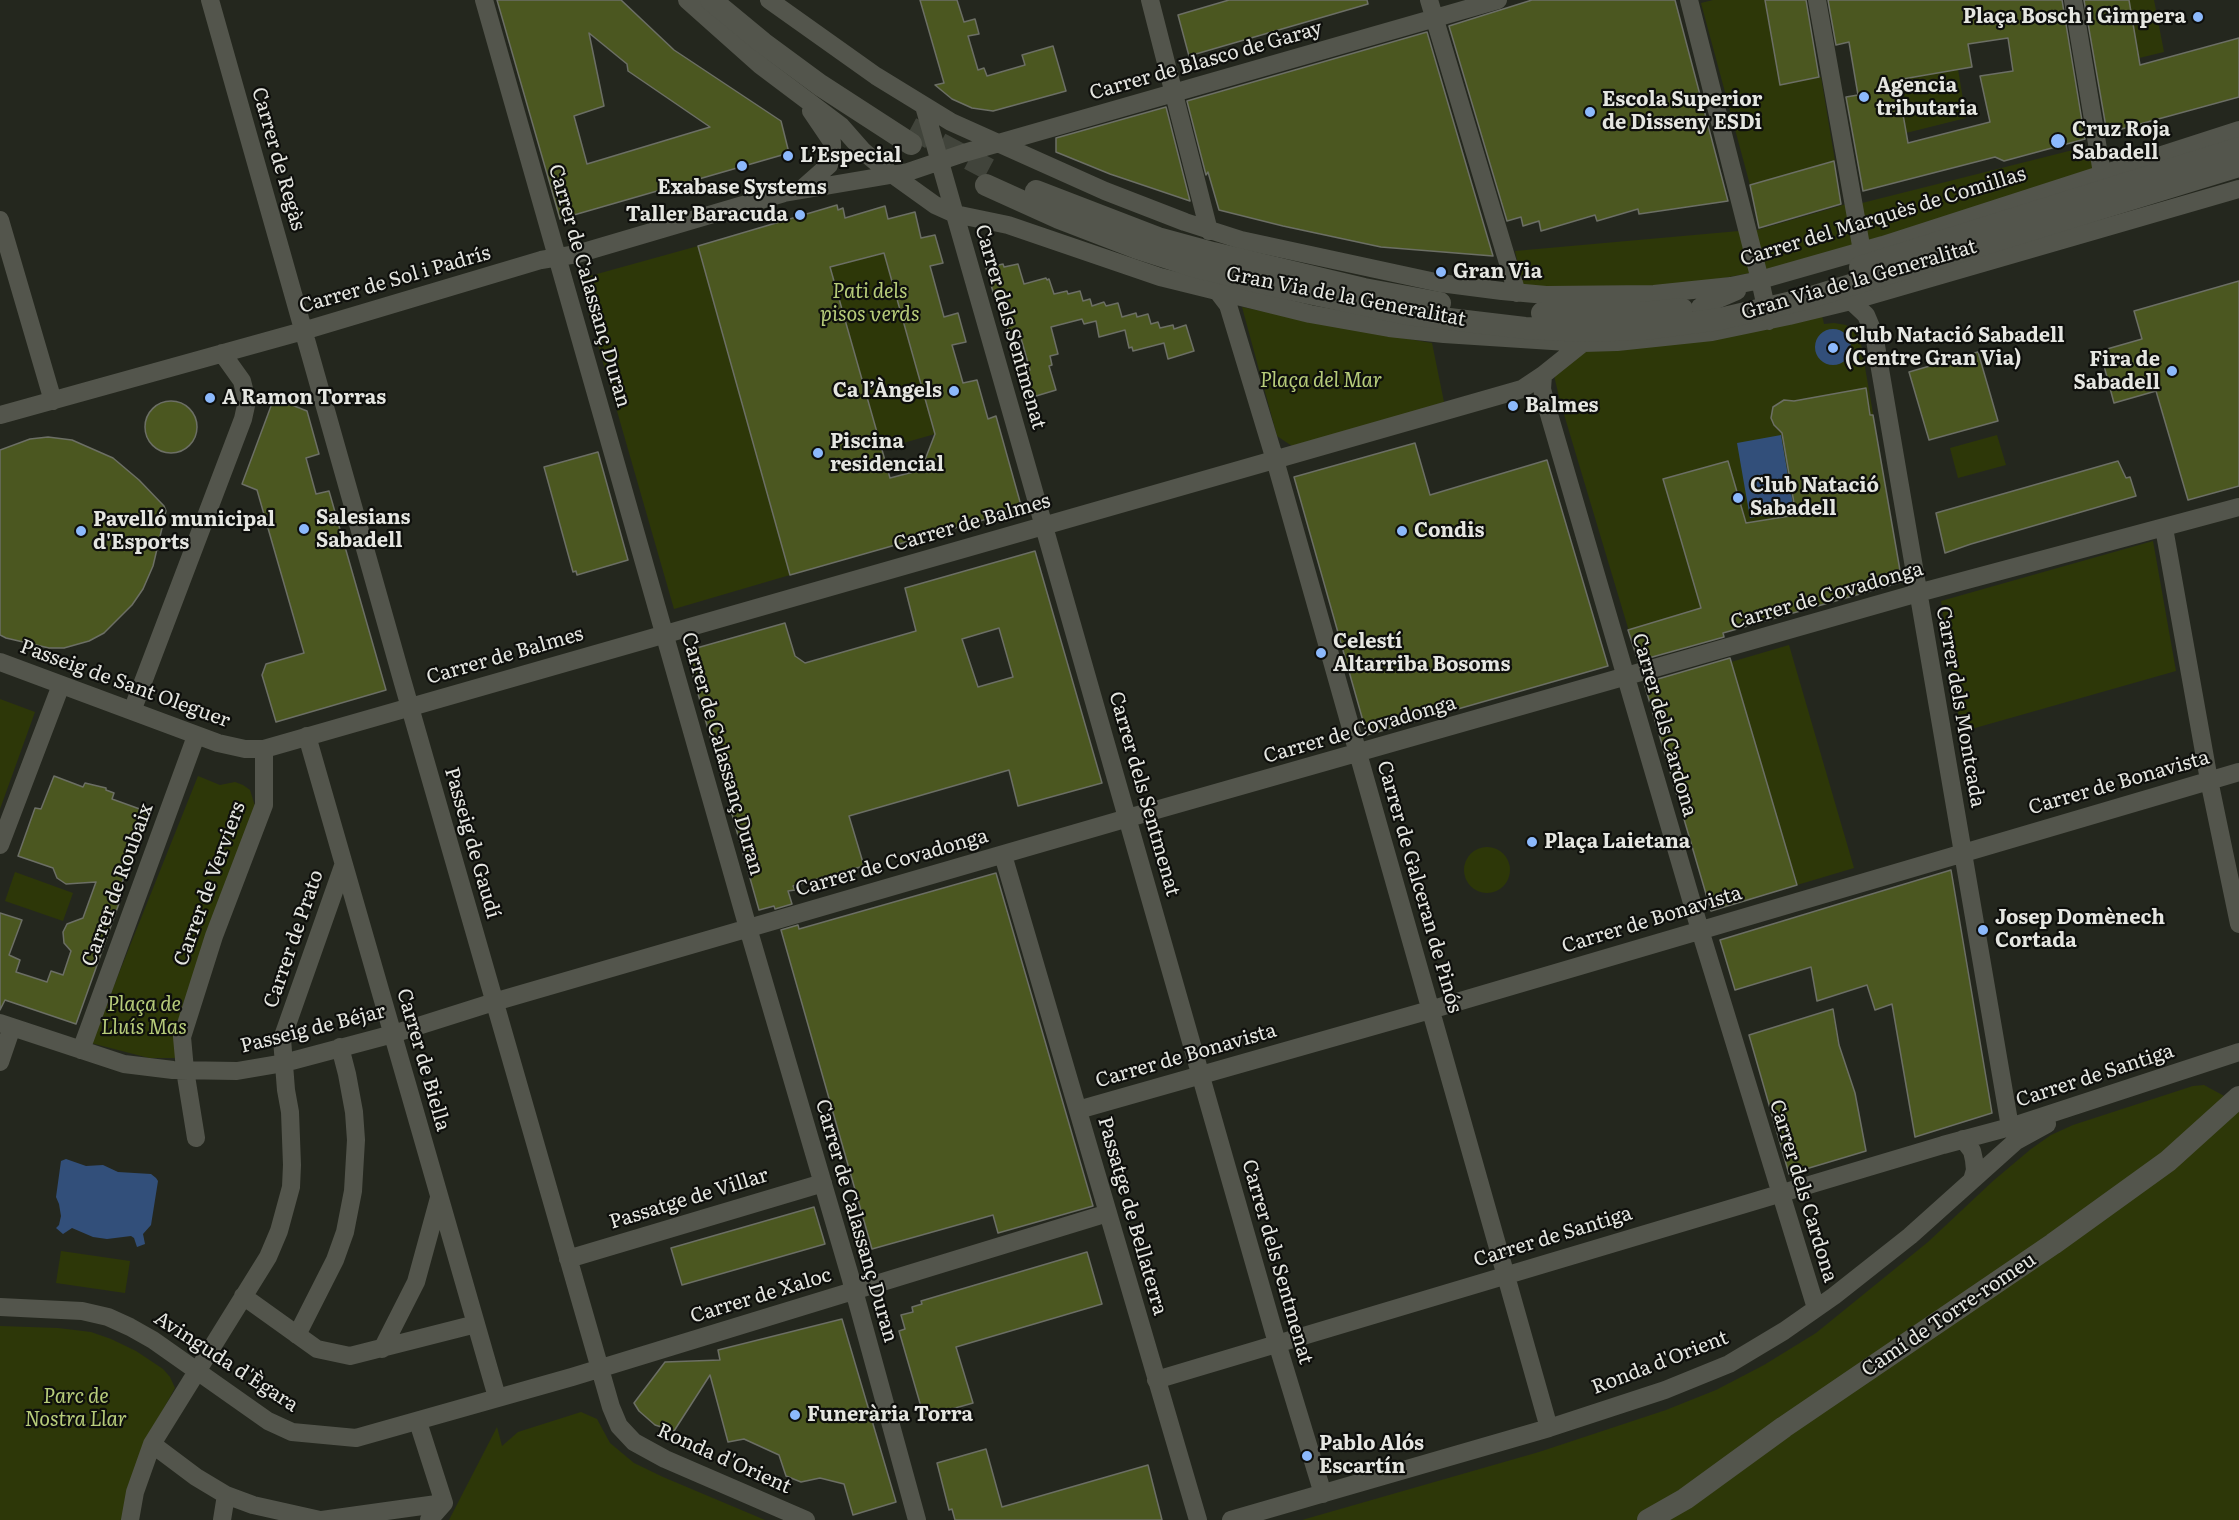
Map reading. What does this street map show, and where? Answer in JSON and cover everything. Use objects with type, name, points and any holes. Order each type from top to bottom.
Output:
[{"type":"street","name":"Carrer de Regàs","points":[[210,0],[303,331]]},
{"type":"street","name":"Carrer de Calassanç Duran","points":[[484,0],[748,928],[854,1291],[917,1520]]},
{"type":"street","points":[[687,0],[724,35],[796,94],[841,126],[863,151],[891,175],[935,205],[955,214],[1008,225],[1126,267],[1310,314],[1389,328],[1444,334],[1583,343],[1684,336],[1764,301],[1689,0]]},
{"type":"street","points":[[711,0],[811,78],[911,136],[734,0]]},
{"type":"street","points":[[1150,0],[1209,231]]},
{"type":"street","points":[[1429,0],[1517,293]]},
{"type":"street","name":"Carrer de Blasco de Garay","points":[[933,164],[1498,0]]},
{"type":"street","points":[[1817,0],[1862,251]]},
{"type":"street","points":[[2073,0],[2102,173]]},
{"type":"street","name":"Carrer del Marquès de Comillas","points":[[773,2],[876,76],[966,130],[1105,191],[1209,231],[1253,243],[1429,281],[1517,293],[1654,294],[1731,286],[1764,301],[1862,251],[2239,130]]},
{"type":"street","name":"Carrer de Sol i Padrís","points":[[796,94],[832,142],[829,165],[803,188]]},
{"type":"street","name":"Carrer dels Sentmenat","points":[[924,106],[933,164],[955,214],[1276,1343],[1323,1494]]},
{"type":"street","name":"Gran Via de la Generalitat","points":[[2239,148],[1810,283],[1764,301],[1720,319],[1645,329],[1585,331],[1525,328],[1407,314],[1193,266],[1103,235],[990,179],[1158,238],[1245,262],[1364,290],[1501,311],[1582,314],[1641,313],[1764,301],[1849,294],[2239,166]]},
{"type":"street","name":"Carrer de Sol i Padrís","points":[[0,415],[303,331],[541,260],[558,258],[803,188],[891,175],[933,164]]},
{"type":"street","points":[[1849,294],[1874,294],[2239,189]]},
{"type":"street","points":[[0,220],[53,402]]},
{"type":"street","name":"Carrer de Galceran de Pinós","points":[[1218,292],[1228,305],[1275,460],[1549,1428]]},
{"type":"street","name":"Carrer dels Montcada","points":[[1849,294],[1866,315],[1874,334],[2010,1127]]},
{"type":"street","points":[[1552,295],[1694,308]]},
{"type":"street","name":"Passeig de Gaudí","points":[[303,331],[600,1368]]},
{"type":"street","points":[[1543,375],[1583,343]]},
{"type":"street","points":[[132,711],[243,419],[247,401],[242,381],[222,353]]},
{"type":"street","name":"Carrer de Balmes","points":[[409,706],[665,635],[1522,388],[1543,375]]},
{"type":"street","name":"Carrer dels Cardona","points":[[1543,375],[1542,389],[1546,404],[1700,930],[1816,1308]]},
{"type":"street","name":"Carrer de Covadonga","points":[[494,1002],[1128,818],[1918,593],[2239,507]]},
{"type":"street","points":[[2164,528],[2209,780],[2239,924]]},
{"type":"street","name":"Passeig de Sant Oleguer","points":[[0,662],[196,736],[245,749],[264,749],[409,706]]},
{"type":"street","points":[[0,845],[61,685]]},
{"type":"street","name":"Carrer de Roubaix","points":[[81,1050],[196,736]]},
{"type":"street","name":"Carrer de Biella","points":[[307,736],[497,1397]]},
{"type":"street","name":"Carrer de Verviers","points":[[196,1138],[182,1036],[214,936],[264,805],[264,749]]},
{"type":"street","name":"Carrer de Bonavista","points":[[1078,1110],[1430,1010],[2239,772]]},
{"type":"street","name":"Passatge de Bellaterra","points":[[1004,855],[1155,1380],[1198,1520]]},
{"type":"street","name":"Carrer de Prato","points":[[130,1520],[135,1492],[152,1444],[268,1257],[286,1207],[291,1187],[292,1137],[282,1039],[343,866]]},
{"type":"street","name":"Passeig de Béjar","points":[[6,1025],[124,1064],[185,1070],[237,1071],[284,1063],[393,1034],[494,1002]]},
{"type":"street","points":[[0,1062],[6,1025]]},
{"type":"street","points":[[297,1335],[335,1260],[345,1232],[353,1191],[356,1166],[354,1121],[347,1074],[340,1047]]},
{"type":"street","name":"Carrer de Santiga","points":[[1155,1380],[1506,1274],[2010,1127],[2239,1052]]},
{"type":"street","name":"Ronda d'Orient","points":[[1231,1520],[1549,1428],[1665,1390],[1729,1364],[1759,1347],[1816,1308],[1882,1259],[2016,1141],[2107,1094]]},
{"type":"street","name":"Camí de Torre-romeu","points":[[1648,1520],[1685,1499],[1784,1427],[2053,1244],[2168,1161],[2239,1098]]},
{"type":"street","points":[[1964,1139],[1972,1151],[1974,1160],[1975,1170],[1972,1180]]},
{"type":"street","name":"Passatge de Villar","points":[[568,1259],[823,1183]]},
{"type":"street","points":[[382,1349],[416,1282],[439,1197]]},
{"type":"street","name":"Carrer de Xaloc","points":[[600,1368],[1108,1214]]},
{"type":"street","points":[[243,1296],[317,1349],[350,1356],[476,1324]]},
{"type":"street","name":"Avinguda d'Ègara","points":[[0,1307],[82,1311],[108,1317],[130,1327],[197,1370],[268,1421],[292,1432],[356,1438],[600,1368]]},
{"type":"street","name":"Ronda d'Orient","points":[[600,1368],[619,1426],[634,1442],[665,1460],[806,1520]]},
{"type":"street","points":[[418,1422],[444,1503]]},
{"type":"street","points":[[152,1444],[226,1495],[253,1505],[321,1520],[444,1503]]},
{"type":"street","points":[[222,1520],[226,1495]]},
{"type":"street","points":[[429,1520],[444,1503]]},
{"type":"green space","points":[[1713,0],[1765,0],[1780,84],[1821,77],[1835,161],[1750,185],[1701,3]]},
{"type":"green space","points":[[2129,0],[2154,0],[2164,52],[2139,58]]},
{"type":"green space","points":[[1958,69],[1966,118],[1894,136],[1904,119],[1897,80]]},
{"type":"green space","points":[[2093,145],[2102,173],[1866,245],[1858,204]]},
{"type":"green space","points":[[1850,203],[1859,250],[1761,277],[1750,232]]},
{"type":"green space","points":[[1739,231],[1750,273],[1677,287],[1523,287],[1515,251]]},
{"type":"green space","points":[[698,246],[790,575],[674,609],[579,279]]},
{"type":"green space","name":"Pati dels pisos verds","points":[[884,253],[935,434],[882,449],[830,267]]},
{"type":"green space","name":"Plaça del Mar","points":[[1242,307],[1432,343],[1444,402],[1295,448],[1277,436]]},
{"type":"green space","name":"Club Natació Sabadell","points":[[1821,311],[1824,324],[1846,325],[1857,334],[1861,344],[1902,582],[1637,658],[1553,371],[1583,343]]},
{"type":"green space","points":[[1997,435],[2006,465],[1958,478],[1950,448]]},
{"type":"green space","points":[[2153,541],[2176,671],[1961,732],[1941,601]]},
{"type":"green space","points":[[1789,645],[1854,868],[1797,885],[1731,662]]},
{"type":"green space","points":[[0,699],[35,712],[0,809]]},
{"type":"green space","name":"Plaça de Lluís Mas","points":[[198,776],[220,785],[235,782],[243,785],[250,790],[255,806],[180,1058],[149,1058],[91,1043]]},
{"type":"green space","points":[[1487,847],[1503,854],[1510,870],[1503,886],[1487,893],[1471,886],[1464,870],[1471,854]]},
{"type":"green space","points":[[15,872],[73,893],[63,921],[5,901]]},
{"type":"green space","points":[[2204,1085],[2239,1104],[2239,1520],[1302,1520],[1539,1452],[1666,1410],[1716,1390],[1764,1365],[1816,1333],[1928,1242],[1993,1181],[2051,1135],[2073,1125],[2193,1086]]},
{"type":"green space","points":[[61,1251],[130,1261],[125,1293],[56,1283]]},
{"type":"green space","name":"Parc de Nostra Llar","points":[[0,1326],[58,1328],[91,1332],[136,1351],[163,1369],[170,1377],[175,1388],[144,1444],[123,1520],[0,1520]]},
{"type":"green space","points":[[581,1412],[597,1419],[610,1443],[634,1463],[765,1520],[449,1520],[497,1427],[502,1446],[518,1432]]},
{"type":"water","name":"Club Natació Sabadell (Centre Gran Via)","points":[[1833,329],[1846,334],[1851,347],[1846,360],[1833,365],[1820,360],[1815,347],[1820,334]]},
{"type":"water","points":[[1781,435],[1794,510],[1750,518],[1737,443]]},
{"type":"water","points":[[66,1159],[86,1166],[103,1165],[118,1172],[151,1174],[156,1178],[158,1181],[151,1225],[143,1234],[145,1244],[137,1247],[131,1236],[107,1239],[93,1237],[72,1228],[63,1234],[56,1228],[61,1216],[56,1197],[61,1161]]},
{"type":"building","points":[[497,0],[621,0],[674,50],[781,121],[789,153],[560,219]],"holes":[[[589,33],[627,64],[628,71],[710,127],[587,164],[574,116],[604,106]]]},
{"type":"building","points":[[920,0],[957,0],[964,22],[975,19],[979,34],[968,36],[978,70],[984,68],[987,76],[1025,65],[1022,55],[1053,46],[1066,91],[993,111],[972,108],[952,99],[935,85],[944,83]]},
{"type":"building","points":[[1229,0],[1367,0],[1368,4],[1189,56],[1178,15]]},
{"type":"building","name":"Escola Superior de Disseny ESDi","points":[[1532,0],[1675,0],[1728,201],[1639,214],[1638,209],[1597,221],[1595,215],[1541,231],[1539,221],[1523,226],[1521,217],[1507,221],[1449,26]]},
{"type":"building","points":[[1765,0],[1806,0],[1819,77],[1780,85]]},
{"type":"building","points":[[1828,0],[2062,0],[2085,139],[2004,161],[1995,157],[1863,191],[1846,97],[1858,95],[1849,42],[1836,45]],"holes":[[[2008,38],[2013,71],[1980,76],[1990,122],[1908,143],[1897,80],[1972,67],[1968,44]]]},
{"type":"building","points":[[2084,0],[2129,0],[2140,65],[2239,38],[2239,97],[2107,133]]},
{"type":"building","points":[[1427,32],[1493,256],[1381,247],[1219,210],[1208,172],[1206,175],[1187,101]]},
{"type":"building","points":[[1166,107],[1190,201],[1110,174],[1056,152],[1056,138]]},
{"type":"building","points":[[1834,161],[1841,204],[1759,228],[1750,185]]},
{"type":"building","points":[[837,205],[838,210],[843,208],[845,218],[885,206],[888,219],[915,212],[921,238],[935,235],[943,263],[930,266],[944,317],[958,313],[966,342],[952,345],[963,383],[977,380],[988,419],[996,416],[1022,509],[790,575],[698,246]],"holes":[[[884,253],[935,434],[921,470],[890,478],[830,267]]]},
{"type":"building","points":[[1003,264],[1004,267],[1018,264],[1024,284],[1046,278],[1049,279],[1054,294],[1080,291],[1083,301],[1090,299],[1092,306],[1104,302],[1106,306],[1118,303],[1122,317],[1136,313],[1137,317],[1148,314],[1151,324],[1158,322],[1160,328],[1173,325],[1174,329],[1186,325],[1194,351],[1168,359],[1164,343],[1133,351],[1132,347],[1129,348],[1125,330],[1099,337],[1096,321],[1084,324],[1082,319],[1051,327],[1058,354],[1050,356],[1052,365],[1049,366],[1056,390],[1026,399],[1019,373],[1030,370],[1021,338],[1011,340],[998,294],[994,295],[986,268]]},
{"type":"building","name":"Fira de Sabadell","points":[[2239,281],[2239,486],[2188,500],[2156,391],[2114,403],[2100,351],[2142,339],[2134,311]]},
{"type":"building","points":[[1978,352],[1998,421],[1929,440],[1909,372]]},
{"type":"building","points":[[1866,388],[1870,415],[1873,415],[1902,582],[1723,633],[1724,637],[1638,661],[1628,630],[1701,608],[1663,479],[1728,461],[1746,523],[1796,515],[1782,433],[1771,418],[1773,407],[1784,400],[1794,401]]},
{"type":"building","name":"Salesians Sabadell","points":[[274,398],[307,411],[319,454],[306,458],[316,494],[329,491],[386,690],[276,722],[262,675],[266,664],[304,653],[257,490],[242,484]]},
{"type":"building","points":[[166,401],[176,401],[190,408],[197,427],[190,446],[176,453],[166,453],[156,449],[149,442],[145,432],[145,422],[149,412],[156,405]]},
{"type":"building","name":"Pavelló municipal d'Esports","points":[[48,437],[72,440],[113,458],[139,480],[166,511],[153,566],[143,589],[132,605],[104,633],[89,641],[64,648],[49,648],[0,635],[0,450],[30,439]]},
{"type":"building","points":[[1415,443],[1430,495],[1547,460],[1608,666],[1367,735],[1294,477]]},
{"type":"building","points":[[598,452],[628,560],[577,575],[576,571],[573,572],[544,467]]},
{"type":"building","points":[[2118,461],[2126,478],[2130,477],[2136,496],[1945,553],[1936,513]]},
{"type":"building","points":[[1035,551],[1102,783],[1018,806],[1009,770],[849,816],[864,866],[793,886],[795,890],[788,891],[792,904],[775,909],[774,906],[759,910],[686,651],[785,623],[795,656],[805,663],[916,631],[905,588]],"holes":[[[999,628],[1013,677],[978,687],[962,639]]]},
{"type":"building","points":[[1730,658],[1797,885],[1711,911],[1644,683]]},
{"type":"building","points":[[54,776],[83,787],[85,783],[106,788],[114,793],[112,799],[148,812],[118,894],[122,895],[76,1024],[5,1000],[0,1010],[0,913],[22,920],[9,955],[20,960],[16,972],[47,982],[51,971],[63,975],[71,951],[64,943],[63,932],[67,924],[83,918],[96,882],[66,884],[57,878],[53,868],[18,856],[35,808],[41,809]]},
{"type":"building","points":[[1951,870],[1992,1113],[1915,1137],[1892,1004],[1875,1010],[1867,985],[1817,1001],[1811,967],[1735,990],[1720,940]]},
{"type":"building","points":[[996,873],[1093,1206],[998,1233],[993,1215],[872,1249],[781,930],[798,925],[799,929]]},
{"type":"building","points":[[1833,1009],[1839,1045],[1855,1093],[1866,1151],[1789,1174],[1749,1035]]},
{"type":"building","points":[[814,1207],[825,1244],[682,1285],[671,1248]]},
{"type":"building","points":[[1087,1252],[1102,1304],[956,1347],[973,1403],[924,1417],[899,1331],[905,1329],[901,1315],[913,1312],[912,1307],[922,1304],[921,1301]]},
{"type":"building","name":"Funerària Torra","points":[[842,1319],[896,1502],[853,1515],[844,1484],[820,1478],[801,1482],[786,1476],[779,1455],[744,1439],[728,1442],[710,1375],[674,1431],[655,1425],[639,1411],[634,1403],[665,1362],[720,1360],[718,1350]]},
{"type":"building","points":[[986,1449],[1002,1507],[1148,1465],[1162,1520],[955,1520],[952,1509],[949,1510],[937,1463]]},
{"type":"tunnel","points":[[911,128],[994,172]]},
{"type":"place","name":"Plaça Bosch i Gimpera","points":[[2198,17]]},
{"type":"place","name":"Agencia tributaria","points":[[1864,97]]},
{"type":"place","name":"Escola Superior de Disseny ESDi","points":[[1590,112]]},
{"type":"place","name":"Cruz Roja Sabadell","points":[[2058,141]]},
{"type":"place","name":"L’Especial","points":[[788,156]]},
{"type":"place","name":"Exabase Systems","points":[[742,166]]},
{"type":"place","name":"Taller Baracuda","points":[[800,215]]},
{"type":"place","name":"Gran Via","points":[[1441,272]]},
{"type":"place","name":"Club Natació Sabadell (Centre Gran Via)","points":[[1833,348]]},
{"type":"place","name":"Fira de Sabadell","points":[[2172,371]]},
{"type":"place","name":"Ca l’Àngels","points":[[954,391]]},
{"type":"place","name":"A Ramon Torras","points":[[210,398]]},
{"type":"place","name":"Balmes","points":[[1513,406]]},
{"type":"place","name":"Piscina residencial","points":[[818,453]]},
{"type":"place","name":"Club Natació Sabadell","points":[[1738,498]]},
{"type":"place","name":"Salesians Sabadell","points":[[304,529]]},
{"type":"place","name":"Pavelló municipal d'Esports","points":[[81,531]]},
{"type":"place","name":"Condis","points":[[1402,531]]},
{"type":"place","name":"Celestí Altarriba Bosoms","points":[[1321,653]]},
{"type":"place","name":"Plaça Laietana","points":[[1532,842]]},
{"type":"place","name":"Josep Domènech Cortada","points":[[1983,930]]},
{"type":"place","name":"Funerària Torra","points":[[795,1415]]},
{"type":"place","name":"Pablo Alós Escartín","points":[[1307,1456]]}]
